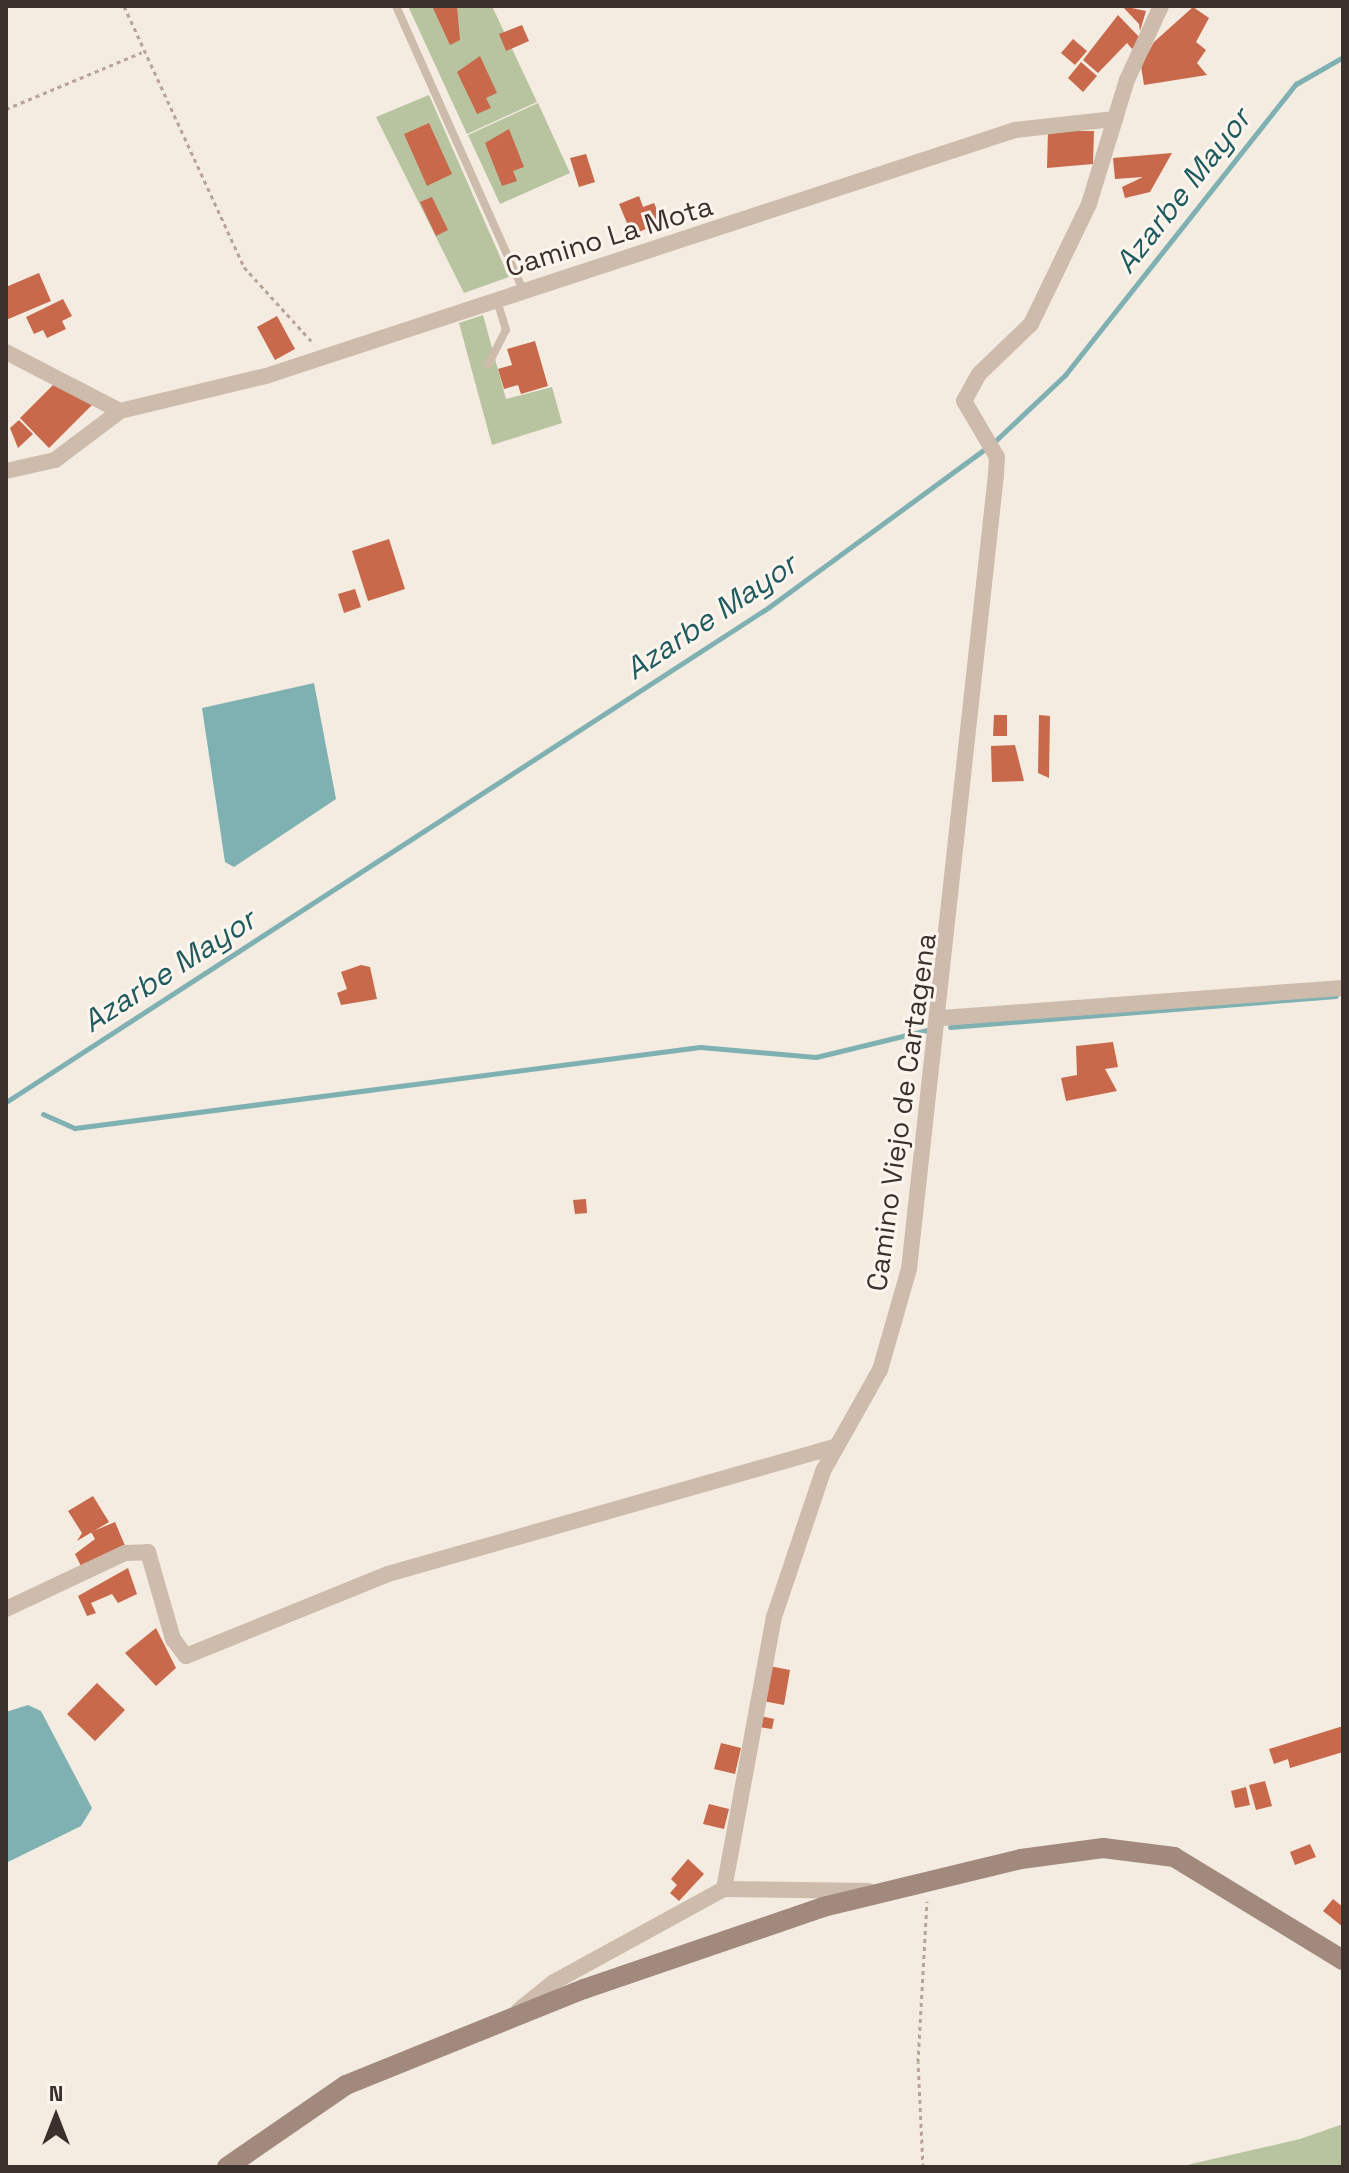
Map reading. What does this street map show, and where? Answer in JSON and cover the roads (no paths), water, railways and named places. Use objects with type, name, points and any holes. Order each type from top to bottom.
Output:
[{"type":"main road","points":[[227,2167],[346,2085],[508,2019],[727,1936],[928,1881],[1065,1852],[1136,1849],[1202,1868],[1343,1960]]},
{"type":"street","points":[[1115,119],[1161,6]]},
{"type":"street","name":"Camino La Mota","points":[[120,411],[326,356],[1015,130],[1115,119]]},
{"type":"street","name":"Camino Viejo de Cartagena","points":[[724,1889],[762,1661],[835,1447],[880,1370],[898,1319],[942,1018],[997,457],[967,416],[969,386],[1038,311],[1089,204],[1115,119]]},
{"type":"street","points":[[6,352],[120,411],[55,460],[6,471]]},
{"type":"street","points":[[942,1018],[1343,988]]},
{"type":"street","points":[[6,1609],[125,1553],[148,1552],[173,1639],[186,1656],[388,1574],[835,1447]]},
{"type":"street","points":[[508,2019],[554,1982],[724,1889],[885,1892]]},
{"type":"lane","points":[[396,6],[523,290]]},
{"type":"lane","points":[[488,365],[506,330],[497,299]]},
{"type":"water","points":[[314,683],[336,799],[234,867],[225,862],[202,708]]},
{"type":"water","points":[[28,1705],[41,1711],[92,1808],[81,1826],[6,1863],[6,1712]]},
{"type":"waterway","name":"Azarbe Mayor","points":[[994,442],[1065,375],[1296,84],[1343,57]]},
{"type":"waterway","name":"Azarbe Mayor","points":[[6,1102],[769,607],[986,448]]},
{"type":"waterway","points":[[950,1027],[1336,996]]},
{"type":"waterway","points":[[43,1114],[75,1128],[700,1047],[816,1057],[932,1029]]}]
